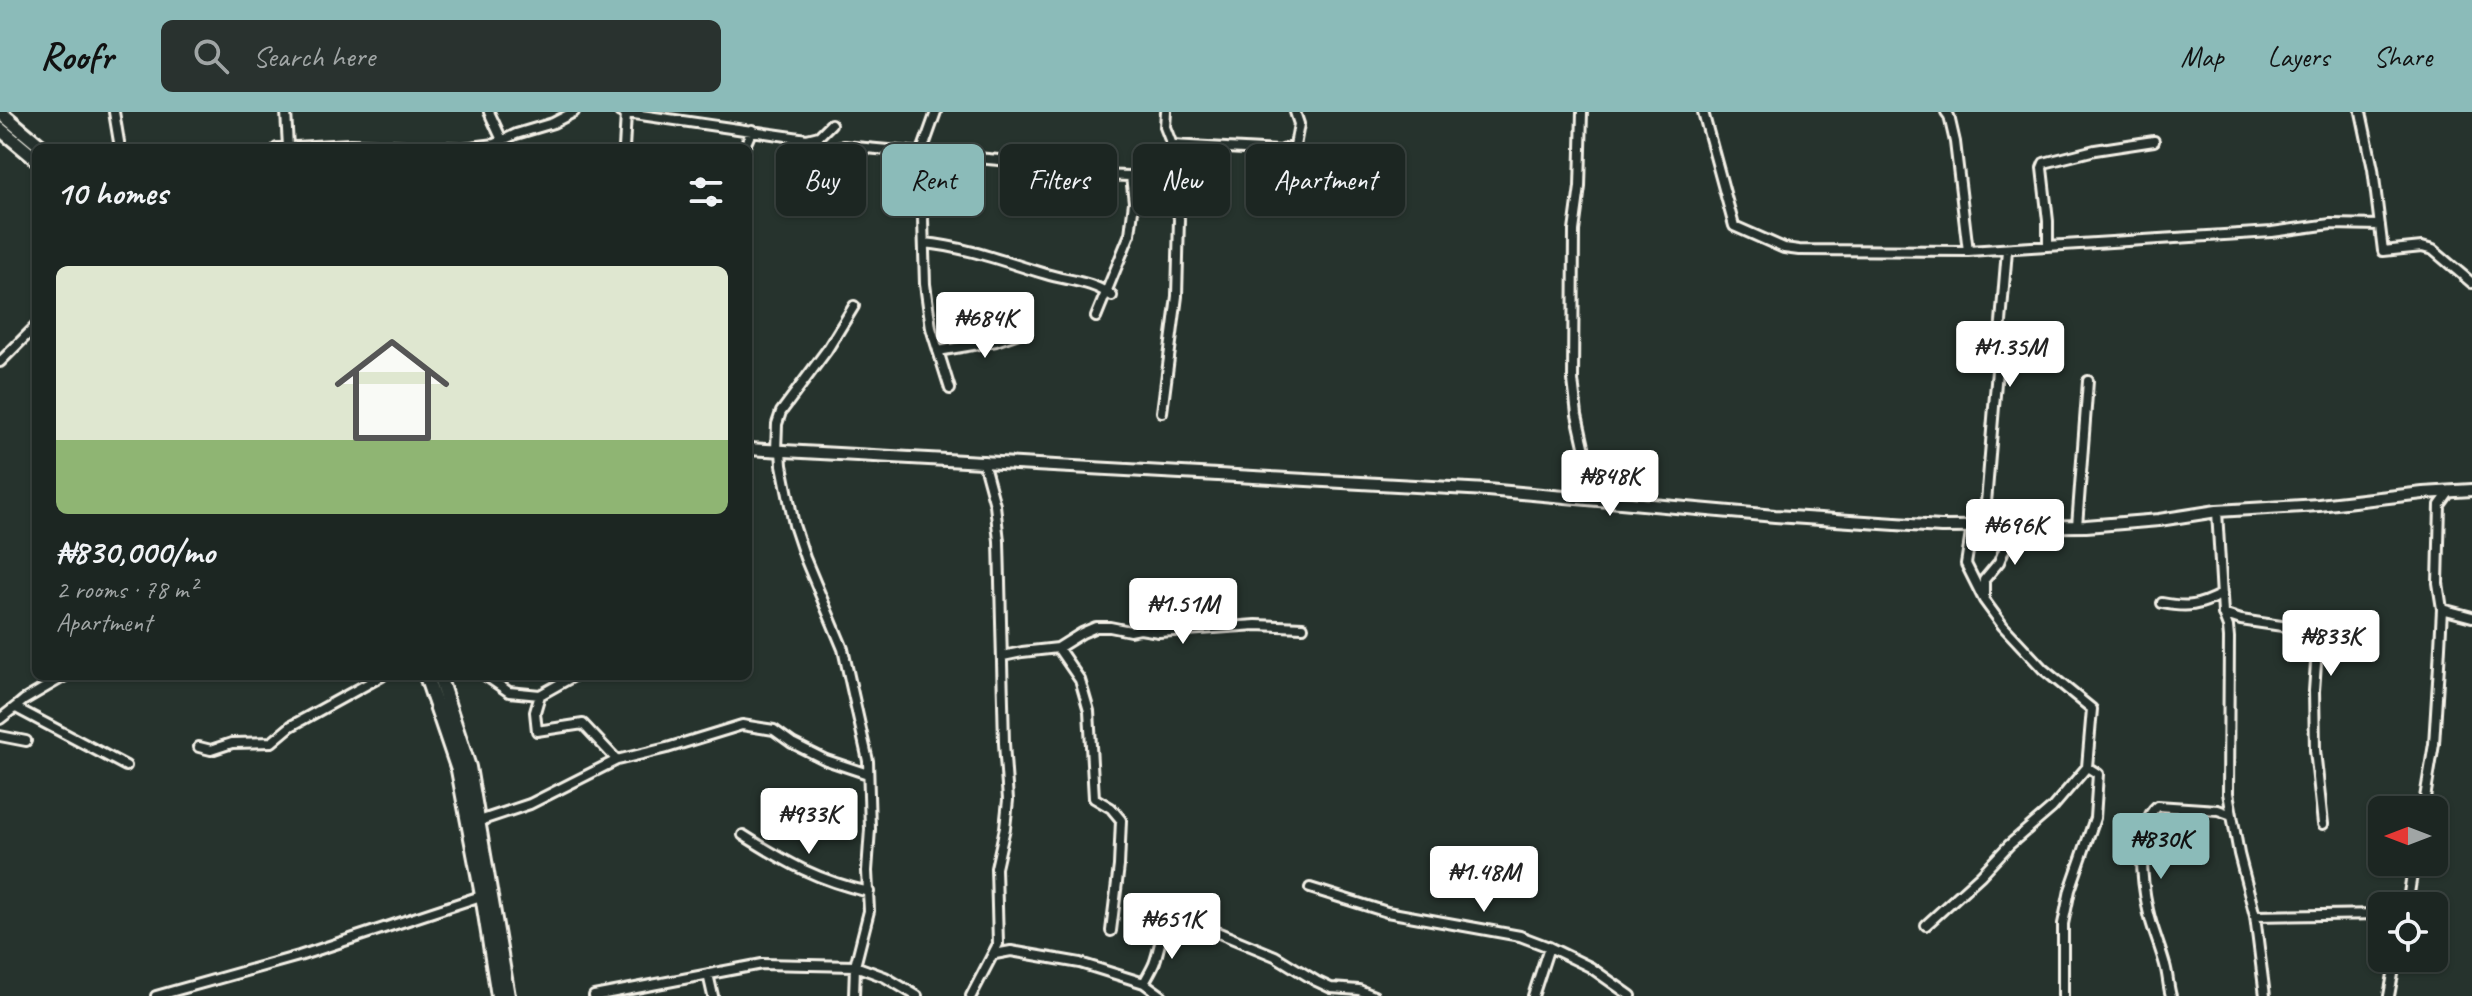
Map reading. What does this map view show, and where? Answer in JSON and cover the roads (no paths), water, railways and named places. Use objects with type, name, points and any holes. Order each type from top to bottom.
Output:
[{"type":"main road","points":[[0,112],[38,144]]},
{"type":"main road","points":[[0,129],[32,156]]},
{"type":"main road","points":[[427,680],[458,770],[508,996]]},
{"type":"main road","points":[[440,680],[469,767],[479,821],[498,996]]},
{"type":"street","points":[[114,112],[119,144]]},
{"type":"street","points":[[286,112],[288,144]]},
{"type":"street","points":[[489,112],[497,144],[574,112]]},
{"type":"street","points":[[925,144],[936,112]]},
{"type":"street","points":[[1166,112],[1165,127],[1172,144]]},
{"type":"street","points":[[1295,112],[1299,124],[1295,144]]},
{"type":"street","points":[[1582,112],[1580,187],[1574,231],[1573,380],[1577,415],[1596,500]]},
{"type":"street","points":[[1703,112],[1734,226],[1784,248],[2007,250],[2272,232],[2331,224],[2380,225]]},
{"type":"street","points":[[1946,112],[1955,142],[1968,251]]},
{"type":"street","points":[[2361,112],[2373,169],[2383,251],[2422,247],[2433,250],[2472,283]]},
{"type":"street","points":[[624,144],[623,113],[807,139],[819,136],[831,124]]},
{"type":"street","points":[[746,144],[752,130]]},
{"type":"street","points":[[2048,246],[2044,163],[2095,150],[2154,141]]},
{"type":"street","points":[[1096,317],[1109,294],[1130,234],[1134,202],[1131,176],[1117,176]]},
{"type":"street","points":[[923,216],[925,284],[931,328],[950,389]]},
{"type":"street","points":[[1162,412],[1177,296],[1179,216]]},
{"type":"street","points":[[924,243],[967,249],[1060,278],[1085,282],[1109,294]]},
{"type":"street","points":[[1984,527],[2007,250]]},
{"type":"street","points":[[854,306],[827,350],[781,412],[777,424],[779,451],[794,525],[843,649],[868,761],[869,892],[867,922],[855,966],[854,996]]},
{"type":"street","points":[[0,362],[32,330]]},
{"type":"street","points":[[938,351],[996,341],[1022,332]]},
{"type":"street","points":[[2077,526],[2088,381]]},
{"type":"street","points":[[752,449],[1487,490],[1775,516],[1941,527],[2077,526],[2472,490]]},
{"type":"street","points":[[971,996],[995,954],[998,942],[996,868],[1008,800],[999,541],[995,505],[983,461]]},
{"type":"street","points":[[2425,796],[2434,744],[2442,609],[2438,583],[2440,505],[2450,491]]},
{"type":"street","points":[[2423,493],[2440,505]]},
{"type":"street","points":[[2217,511],[2223,614],[2228,627],[2229,802],[2255,916],[2265,996]]},
{"type":"street","points":[[1984,600],[1984,580],[1999,562],[2014,526]]},
{"type":"street","points":[[1926,925],[2052,808],[2087,767],[2091,738],[2092,709],[2043,669],[2003,626],[1984,600],[1966,564],[1972,527]]},
{"type":"street","points":[[2162,603],[2181,606],[2202,604],[2222,594]]},
{"type":"street","points":[[2442,609],[2472,617]]},
{"type":"street","points":[[2223,614],[2241,620],[2309,630],[2318,635],[2314,691],[2315,750],[2323,824]]},
{"type":"street","points":[[2228,627],[2241,620]]},
{"type":"street","points":[[1003,656],[1058,648],[1096,627],[1159,632],[1256,625],[1303,627]]},
{"type":"street","points":[[1058,648],[1080,680],[1089,711],[1094,798],[1111,808],[1121,820],[1111,931]]},
{"type":"street","points":[[0,719],[59,680]]},
{"type":"street","points":[[199,747],[211,750],[232,743],[272,742],[291,726],[375,680]]},
{"type":"street","points":[[492,680],[509,692],[540,695],[567,680]]},
{"type":"street","points":[[540,695],[535,712],[537,731],[583,724],[617,760]]},
{"type":"street","points":[[18,705],[18,709],[126,766]]},
{"type":"street","points":[[479,821],[530,804],[617,760],[742,725],[774,730],[826,760],[868,774]]},
{"type":"street","points":[[0,736],[26,741]]},
{"type":"street","points":[[2063,996],[2063,924],[2070,890],[2095,818],[2098,774],[2087,767]]},
{"type":"street","points":[[2218,810],[2229,802]]},
{"type":"street","points":[[2171,996],[2165,964],[2148,910],[2143,856],[2146,822],[2157,806],[2218,810],[2232,815]]},
{"type":"street","points":[[743,835],[806,873],[869,892]]},
{"type":"street","points":[[1310,888],[1387,912],[1520,936],[1590,967],[1631,996]]},
{"type":"street","points":[[156,996],[299,956],[487,894]]},
{"type":"street","points":[[2255,916],[2368,914]]},
{"type":"street","points":[[1144,983],[1154,965],[1167,927],[1172,918],[1178,916],[1275,956],[1331,988],[1359,990],[1374,996]]},
{"type":"street","points":[[998,942],[1011,951]]},
{"type":"street","points":[[1533,996],[1549,947]]},
{"type":"street","points":[[995,954],[1011,951],[1080,963],[1144,983],[1162,996]]},
{"type":"street","points":[[594,996],[762,964],[855,966],[885,977],[917,996]]},
{"type":"street","points":[[2389,996],[2393,972]]},
{"type":"street","points":[[708,974],[713,996]]}]
